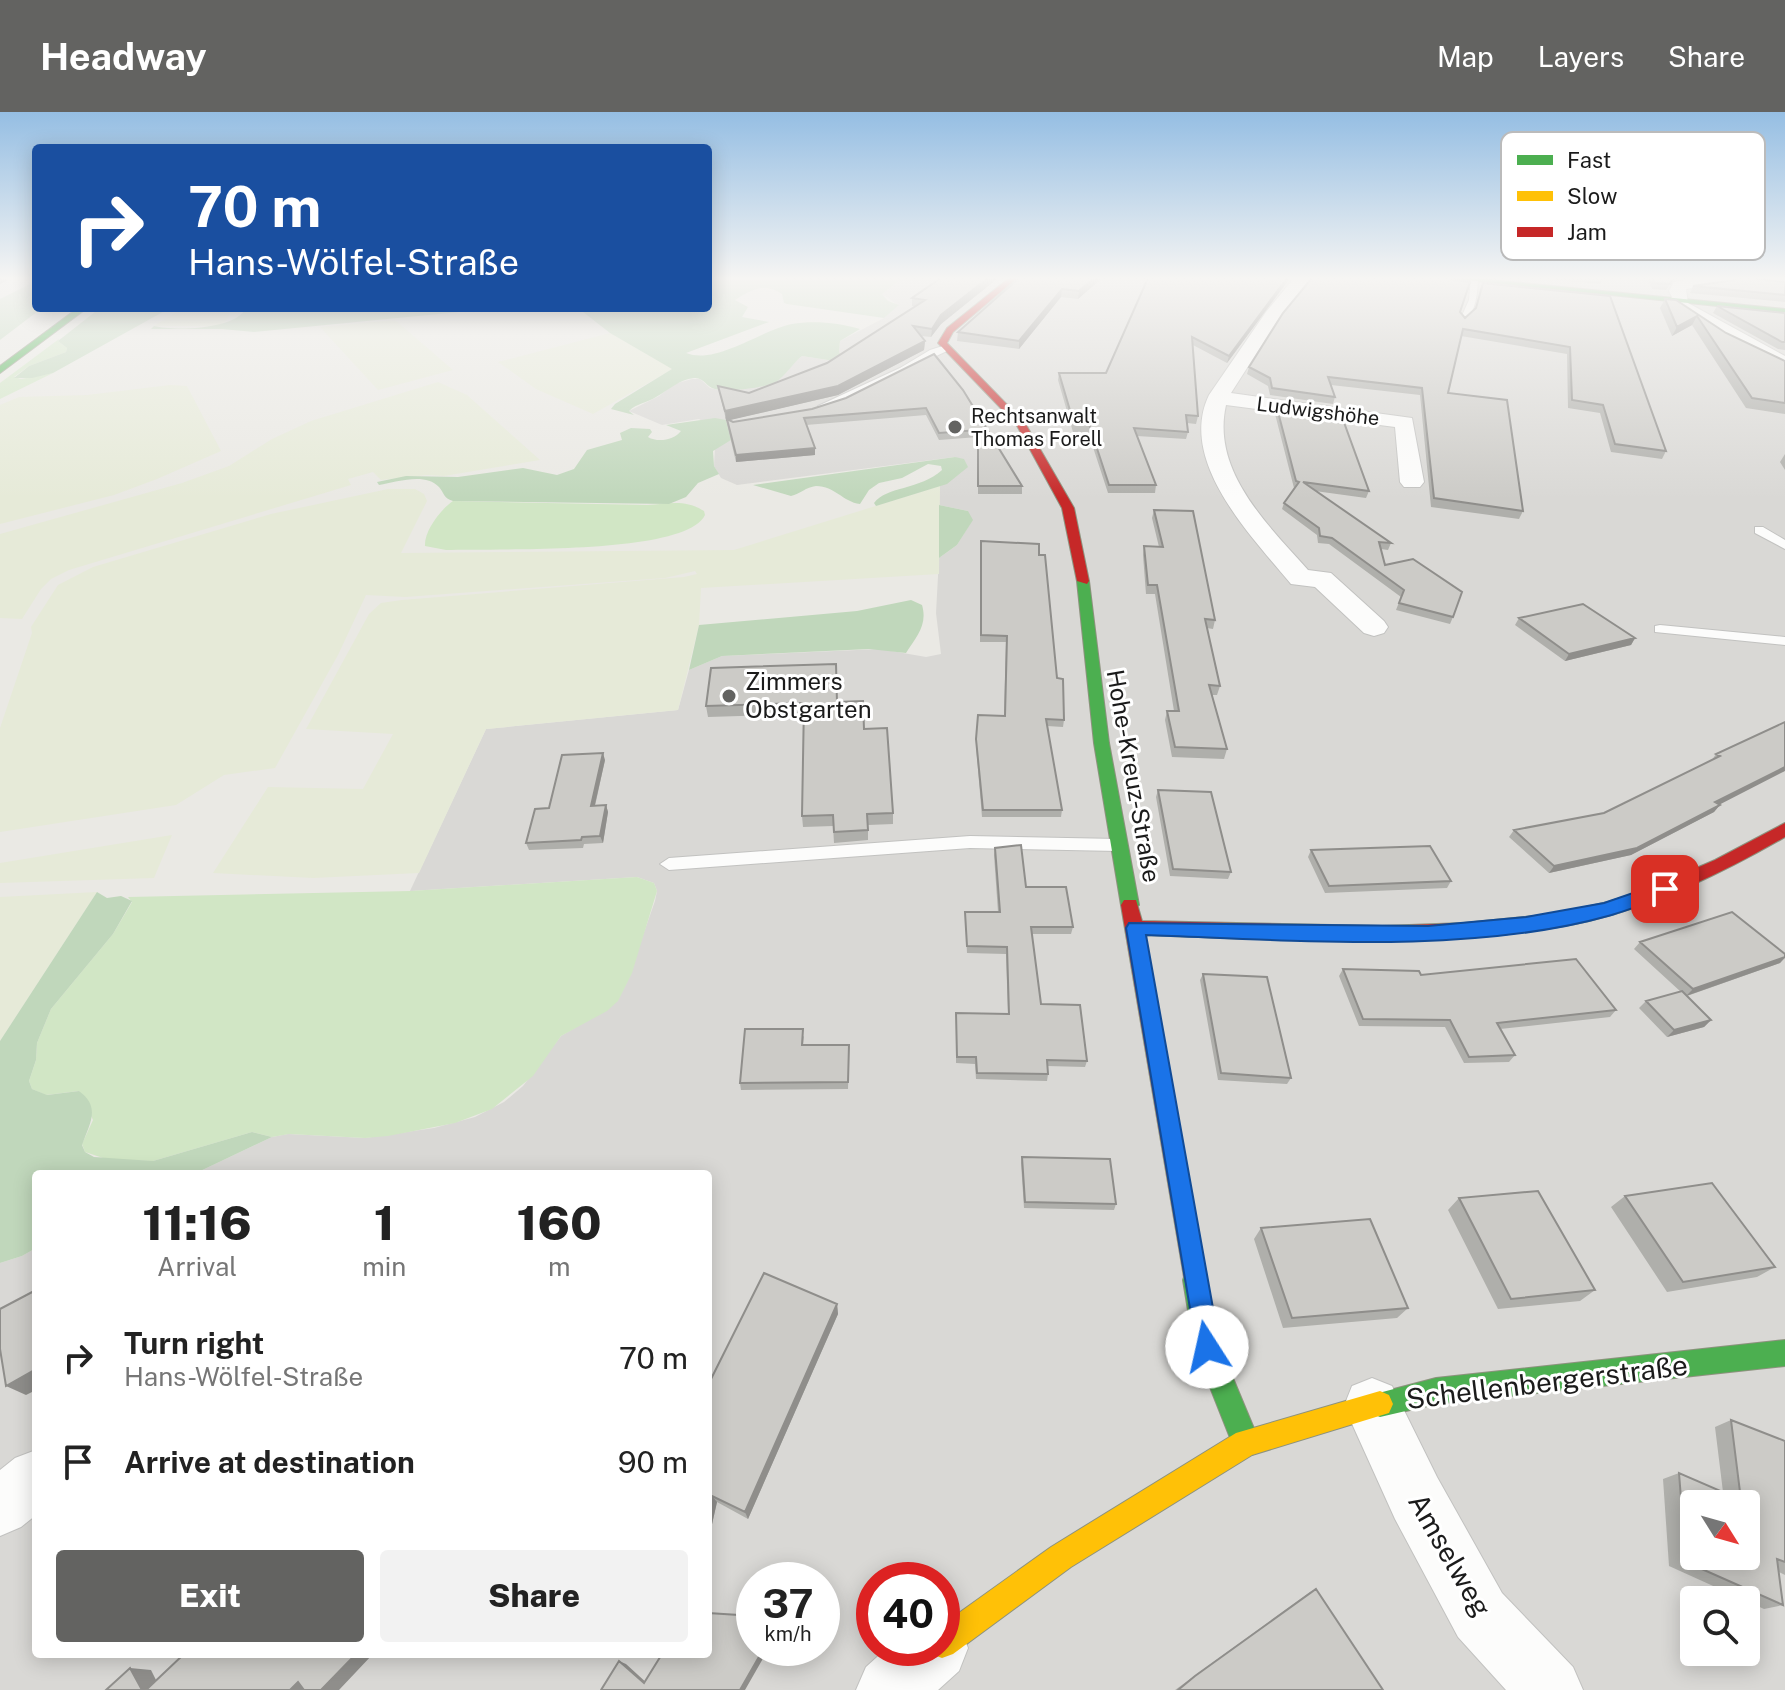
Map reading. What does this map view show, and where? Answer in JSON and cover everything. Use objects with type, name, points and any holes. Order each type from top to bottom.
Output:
[{"type":"street","points":[[0,370],[25,352]]},
{"type":"street","name":"Hohe-Kreuz-Straße","points":[[950,352],[1020,423],[1068,508],[1082,565],[1088,650],[1118,845],[1207,1347],[1246,1443]]},
{"type":"street","name":"Ludwigshöhe","points":[[1247,352],[1214,406],[1212,422],[1221,469],[1259,530],[1300,578],[1322,579],[1374,627]]},
{"type":"street","points":[[1762,352],[1785,364]]},
{"type":"street","name":"Ludwigshöhe","points":[[1219,398],[1405,422],[1412,482]]},
{"type":"street","points":[[1135,928],[1302,934],[1428,933],[1526,924],[1606,910],[1695,878],[1785,829]]},
{"type":"street","name":"Schellenbergerstraße","points":[[960,1630],[1061,1557],[1246,1443],[1372,1406],[1436,1391],[1785,1353]]},
{"type":"street","name":"Amselweg","points":[[1372,1406],[1416,1498],[1480,1615],[1550,1690]]},
{"type":"street","points":[[0,1506],[32,1482]]},
{"type":"street","points":[[889,1690],[916,1666]]},
{"type":"lane","points":[[811,410],[842,400],[939,352]]},
{"type":"lane","points":[[1759,530],[1785,545]]},
{"type":"lane","points":[[1660,629],[1785,641]]},
{"type":"lane","points":[[669,864],[970,842],[1118,845]]},
{"type":"shaded area","points":[[839,352],[1785,352],[1785,1690],[0,1690],[0,1263],[32,1250],[32,1658],[712,1658],[712,1170],[202,1170],[272,1137],[288,1134],[365,1138],[434,1128],[475,1117],[504,1102],[523,1086],[561,1036],[597,1015],[636,955],[657,891],[654,883],[637,877],[410,891],[486,729],[678,710],[689,670],[722,656],[880,649],[926,657],[941,654],[936,613],[939,558],[957,545],[970,524],[968,511],[939,505],[940,486],[967,467],[955,457],[737,485],[721,478],[714,466],[715,447],[731,440],[699,419],[662,425],[629,411],[659,396],[674,384],[692,379],[700,379],[710,388],[719,390],[755,387],[768,385],[802,356],[846,363]]},
{"type":"green space","points":[[42,352],[66,352],[29,366],[14,377],[21,379],[53,373],[0,399],[0,383]]},
{"type":"green space","points":[[66,352],[91,352],[53,373],[14,378],[29,366]]},
{"type":"green space","points":[[343,352],[432,352],[453,370],[378,390]]},
{"type":"green space","points":[[538,352],[643,352],[673,369],[593,414],[536,389],[498,362]]},
{"type":"green space","points":[[642,352],[690,352],[686,353],[698,355],[722,352],[839,352],[847,363],[802,356],[771,384],[720,390],[694,378],[635,406],[629,411],[634,415],[611,409],[672,369]]},
{"type":"green space","points":[[438,382],[467,395],[540,460],[444,476],[381,480],[373,472],[348,479],[351,485],[69,570],[51,579],[41,589],[22,619],[0,618],[0,534],[182,483],[229,466],[272,439],[311,421]]},
{"type":"green space","points":[[170,385],[187,386],[221,451],[114,495],[0,524],[0,405],[19,397],[87,395]]},
{"type":"green space","points":[[715,418],[726,420],[731,440],[713,451],[714,466],[719,474],[698,483],[686,497],[669,504],[453,501],[433,482],[426,480],[410,479],[379,485],[377,482],[406,476],[458,477],[523,468],[557,475],[574,469],[587,450],[622,440],[620,433],[631,428],[650,429],[652,432],[648,437],[666,440],[681,431],[666,425]]},
{"type":"green space","points":[[955,457],[964,459],[968,467],[947,484],[876,506],[874,503],[887,493],[924,481],[942,470],[941,466],[928,464],[902,478],[879,483],[869,490],[860,504],[823,487],[812,487],[791,496],[753,485]]},
{"type":"green space","points":[[940,486],[939,574],[701,588],[699,625],[678,710],[486,729],[419,873],[313,878],[213,873],[268,787],[363,789],[393,734],[306,729],[369,614],[381,603],[402,600],[684,577],[697,574],[695,571],[665,578],[405,597],[366,595],[338,655],[275,768],[224,775],[176,805],[0,832],[0,728],[32,633],[31,627],[58,585],[93,567],[271,514],[388,489],[415,489],[424,494],[427,501],[401,553],[734,550]]},
{"type":"green space","points":[[453,501],[677,503],[697,507],[705,515],[690,528],[627,544],[446,550],[425,546],[434,521]]},
{"type":"green space","points":[[939,505],[968,511],[973,520],[957,545],[939,558]]},
{"type":"green space","points":[[911,600],[922,605],[923,619],[906,653],[869,649],[722,656],[689,670],[699,625],[857,611]]},
{"type":"green space","points":[[172,835],[154,878],[0,883],[0,863]]},
{"type":"green space","points":[[637,877],[654,883],[657,891],[632,973],[618,1001],[607,1011],[561,1036],[533,1076],[492,1109],[455,1123],[365,1138],[289,1134],[272,1137],[252,1132],[153,1161],[109,1160],[85,1152],[82,1144],[93,1120],[79,1091],[46,1095],[32,1089],[29,1081],[36,1060],[37,1043],[51,1009],[113,934],[132,902],[128,897],[410,891]]},
{"type":"green space","points":[[97,892],[0,1041],[0,897]]},
{"type":"green space","points":[[97,892],[107,898],[121,896],[132,901],[113,934],[51,1009],[37,1043],[36,1060],[29,1081],[32,1089],[47,1095],[79,1091],[86,1097],[92,1116],[82,1145],[85,1152],[94,1157],[153,1161],[252,1132],[272,1137],[202,1170],[32,1170],[32,1250],[0,1263],[0,1041]]},
{"type":"building","points":[[845,352],[904,352],[838,386],[725,411],[718,386],[749,393],[827,363]]},
{"type":"building","points":[[1115,352],[1193,352],[1198,416],[1186,415],[1188,432],[1134,428],[1156,485],[1109,485],[1089,424],[1074,424],[1059,373],[1106,373]]},
{"type":"building","points":[[1259,352],[1458,352],[1448,393],[1507,400],[1523,511],[1434,498],[1422,388],[1328,377],[1335,397],[1272,388],[1270,378],[1249,367]]},
{"type":"building","points":[[1570,352],[1630,352],[1666,451],[1615,444],[1603,405],[1572,400]]},
{"type":"building","points":[[1721,352],[1765,352],[1785,361],[1785,403],[1752,398]]},
{"type":"building","points":[[934,354],[963,390],[1022,486],[978,486],[978,430],[939,433],[926,408],[804,418],[815,448],[736,455],[727,419],[733,422],[812,409],[846,398]]},
{"type":"building","points":[[1277,408],[1342,417],[1369,491],[1303,482],[1391,543],[1379,542],[1385,565],[1413,559],[1462,592],[1453,617],[1399,603],[1404,590],[1332,538],[1320,536],[1319,528],[1284,503],[1299,482],[1296,481]]},
{"type":"building","points":[[1154,510],[1193,511],[1215,620],[1205,619],[1220,686],[1209,685],[1227,749],[1175,747],[1167,711],[1179,711],[1157,585],[1148,585],[1144,546],[1163,547]]},
{"type":"building","points":[[981,541],[1039,544],[1039,555],[1045,555],[1057,678],[1063,679],[1064,720],[1046,719],[1062,810],[983,810],[976,739],[978,715],[1005,716],[1007,636],[981,635]]},
{"type":"building","points":[[1583,604],[1635,638],[1569,654],[1519,618]]},
{"type":"building","points":[[836,664],[837,702],[863,701],[864,729],[887,728],[893,813],[867,814],[868,830],[834,832],[833,815],[802,816],[804,703],[706,706],[711,668]]},
{"type":"building","points":[[1785,722],[1785,767],[1715,802],[1720,805],[1637,848],[1554,866],[1514,830],[1604,813],[1720,756],[1716,754]]},
{"type":"building","points":[[603,753],[591,806],[606,805],[600,836],[526,843],[535,809],[549,808],[562,755]]},
{"type":"building","points":[[1158,790],[1211,792],[1231,872],[1173,869]]},
{"type":"building","points":[[1021,845],[1026,887],[1066,887],[1073,927],[1031,927],[1041,1004],[1080,1005],[1087,1061],[1047,1060],[1048,1074],[977,1073],[976,1057],[957,1057],[956,1013],[1009,1014],[1007,947],[967,946],[965,912],[1000,912],[995,848]]},
{"type":"building","points":[[1430,846],[1451,881],[1329,886],[1311,850]]},
{"type":"building","points":[[1732,912],[1785,957],[1693,989],[1640,942]]},
{"type":"building","points":[[1576,959],[1616,1010],[1497,1023],[1515,1055],[1469,1057],[1450,1020],[1363,1019],[1343,969],[1419,971],[1421,975]]},
{"type":"building","points":[[1203,974],[1267,977],[1291,1078],[1221,1073]]},
{"type":"building","points":[[1682,991],[1711,1020],[1674,1030],[1646,1001]]},
{"type":"building","points":[[745,1029],[803,1029],[802,1045],[849,1045],[848,1082],[740,1083]]},
{"type":"building","points":[[1022,1157],[1110,1159],[1116,1204],[1025,1202]]},
{"type":"building","points":[[1712,1183],[1775,1267],[1683,1282],[1625,1196]]},
{"type":"building","points":[[1538,1191],[1595,1290],[1511,1299],[1459,1198]]},
{"type":"building","points":[[1370,1219],[1408,1308],[1292,1318],[1261,1228]]},
{"type":"building","points":[[764,1273],[837,1304],[745,1512],[712,1496],[712,1377]]},
{"type":"building","points":[[32,1292],[32,1371],[6,1386],[0,1349],[0,1309]]},
{"type":"building","points":[[1731,1420],[1785,1441],[1785,1562],[1777,1559],[1783,1605],[1760,1595],[1760,1586],[1740,1586],[1704,1570],[1760,1570],[1760,1490],[1740,1490]]},
{"type":"building","points":[[1679,1473],[1718,1490],[1680,1490]]},
{"type":"building","points":[[1316,1589],[1383,1690],[1178,1690],[1195,1676]]},
{"type":"building","points":[[712,1613],[736,1615],[736,1666],[754,1666],[740,1690],[601,1690],[619,1661],[644,1683],[660,1658],[712,1658]]},
{"type":"building","points":[[180,1658],[352,1658],[321,1690],[304,1690],[298,1682],[290,1690],[146,1690]]},
{"type":"building","points":[[130,1668],[142,1690],[106,1690]]},
{"type":"traffic: fast","points":[[0,370],[25,352]]},
{"type":"traffic: fast","points":[[1083,581],[1102,743],[1130,905]]},
{"type":"traffic: fast","points":[[1195,1280],[1207,1347],[1246,1443]]},
{"type":"traffic: fast","points":[[1380,1404],[1436,1391],[1785,1353]]},
{"type":"traffic: slow","points":[[960,1630],[1061,1557],[1246,1443],[1380,1404]]},
{"type":"traffic: jam","points":[[950,352],[1020,423],[1068,508],[1083,581]]},
{"type":"traffic: jam","points":[[1135,928],[1382,933],[1464,930],[1554,921],[1590,914],[1654,894],[1721,864],[1785,829]]},
{"type":"traffic: jam","points":[[1130,905],[1195,1280]]},
{"type":"place","name":"Rechtsanwalt Thomas Forell","points":[[955,427]]},
{"type":"place","name":"Zimmers Obstgarten","points":[[729,696]]},
{"type":"route","points":[[1207,1347],[1135,928],[1302,934],[1428,933],[1526,924],[1606,910],[1665,889]]}]
